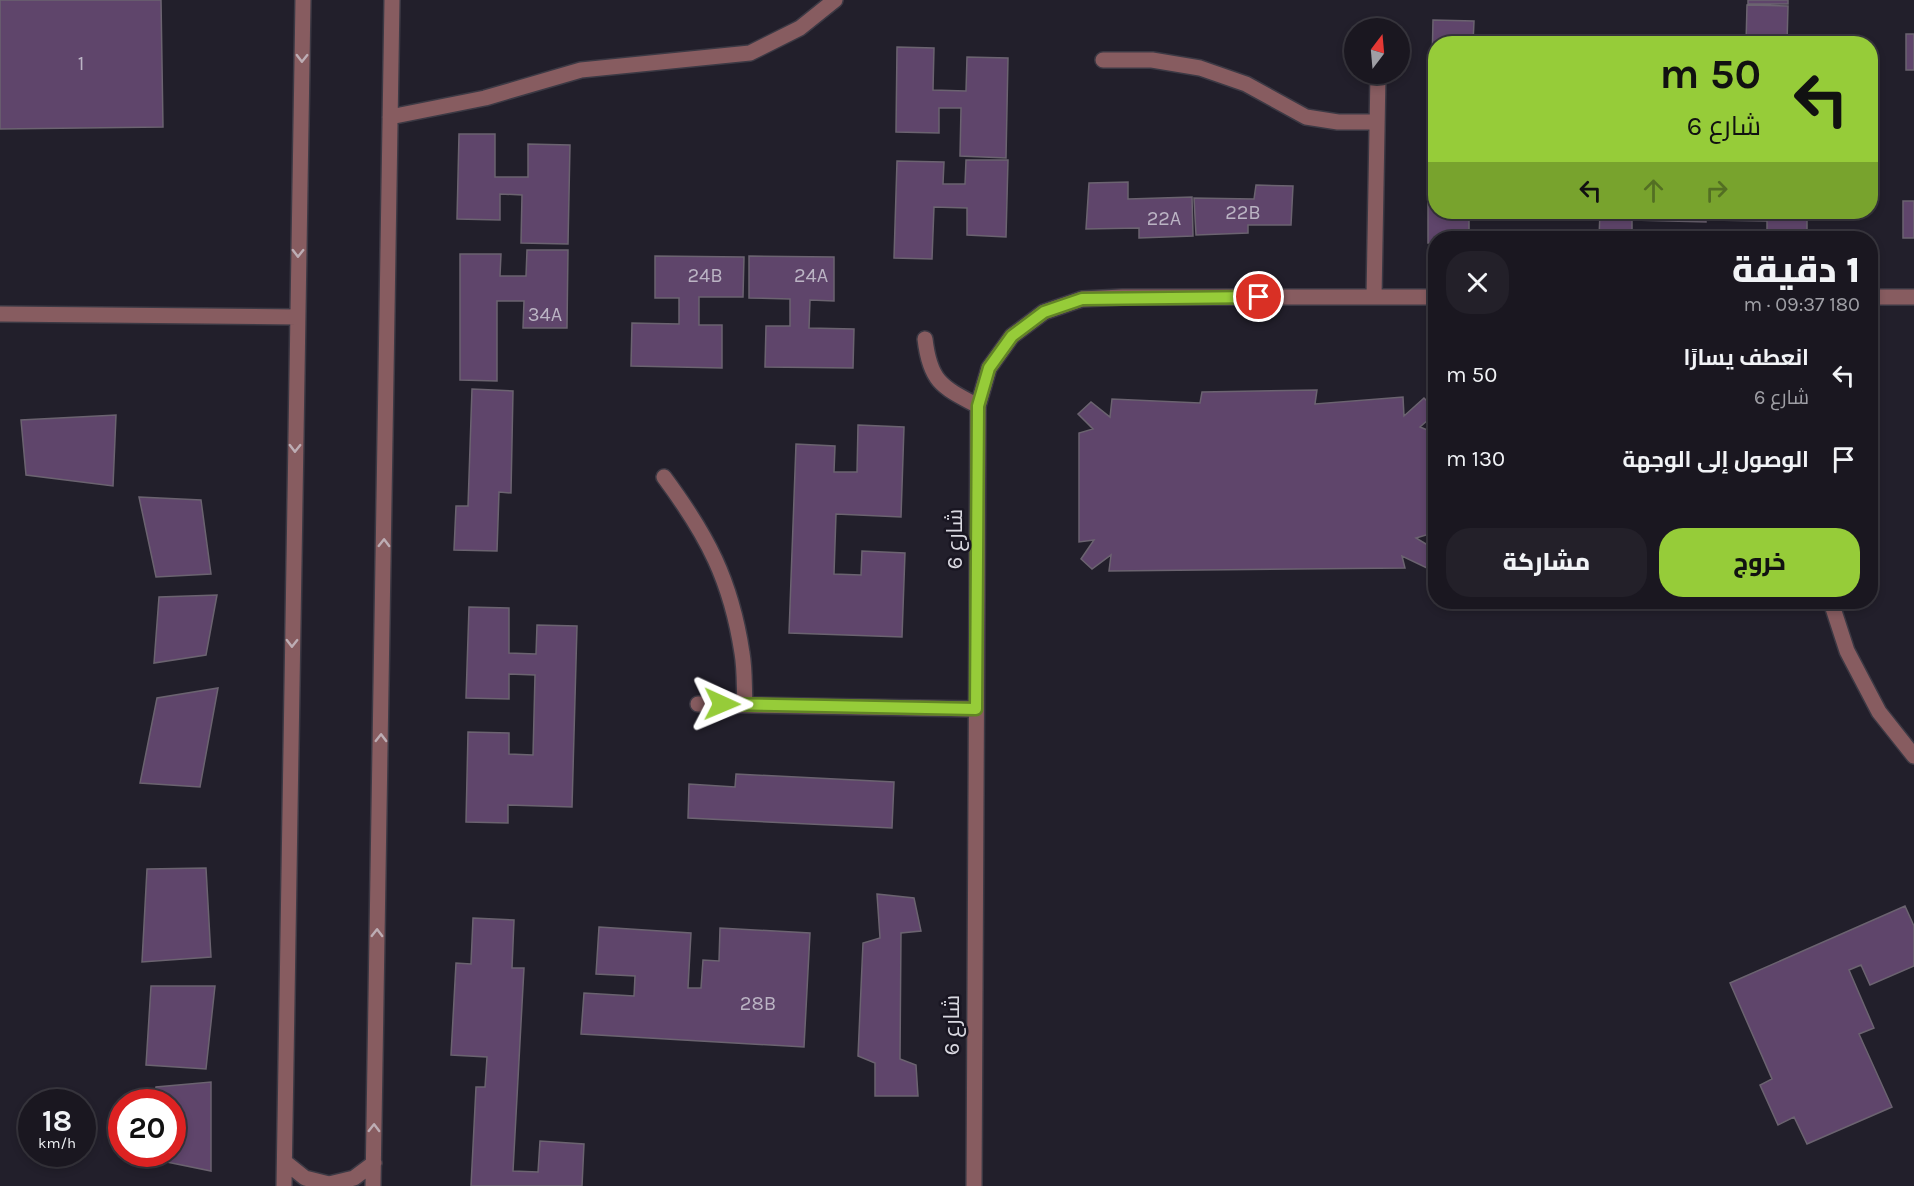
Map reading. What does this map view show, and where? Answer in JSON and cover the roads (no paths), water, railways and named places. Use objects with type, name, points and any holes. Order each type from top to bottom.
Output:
[{"type":"street","points":[[284,1186],[303,0]]},
{"type":"street","points":[[373,1186],[392,0]]},
{"type":"street","points":[[390,117],[485,98],[581,70],[750,53],[800,28],[835,0]]},
{"type":"street","points":[[1103,60],[1152,60],[1200,68],[1246,84],[1306,117],[1338,122],[1377,122]]},
{"type":"street","points":[[1374,297],[1378,84]]},
{"type":"street","name":"شارع 6","points":[[974,1186],[978,406],[989,368],[1012,336],[1044,312],[1082,299],[1428,297]]},
{"type":"street","points":[[1878,297],[1914,297]]},
{"type":"street","points":[[0,314],[297,317]]},
{"type":"street","points":[[925,339],[928,358],[935,375],[946,389],[978,406]]},
{"type":"street","points":[[664,477],[693,516],[717,560],[733,607],[743,656],[745,704]]},
{"type":"street","points":[[1833,609],[1847,651],[1879,712],[1914,756]]},
{"type":"street","points":[[698,704],[976,709]]},
{"type":"street","points":[[285,1162],[305,1178],[329,1184],[354,1178],[374,1163]]}]
